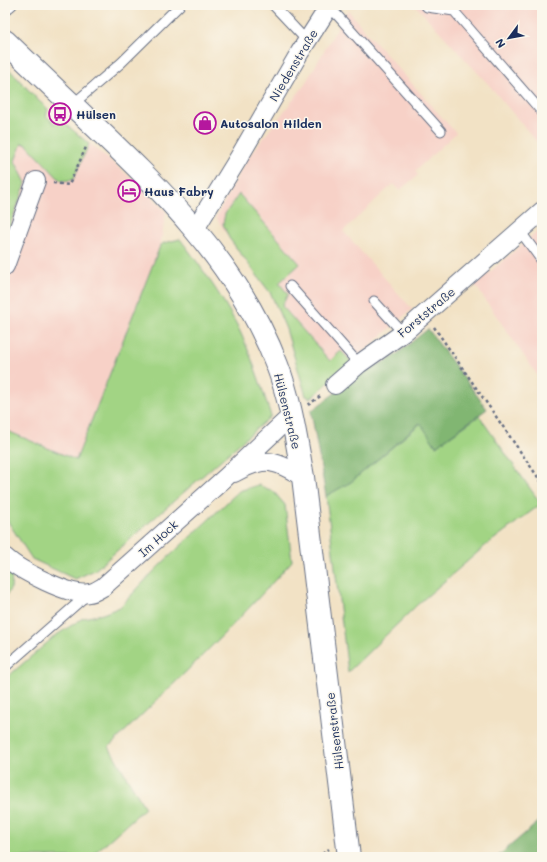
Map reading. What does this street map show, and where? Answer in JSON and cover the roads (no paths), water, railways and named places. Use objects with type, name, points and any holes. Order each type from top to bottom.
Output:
[{"type":"main road","name":"Hülsenstraße","points":[[5,41],[137,167],[166,196],[195,229],[226,271],[251,309],[299,411],[303,477],[349,857]]},
{"type":"street","name":"Niedenstraße","points":[[195,229],[330,5]]},
{"type":"street","points":[[5,266],[36,181]]},
{"type":"street","name":"Forststraße","points":[[335,385],[359,364],[403,333],[541,213]]},
{"type":"street","name":"Im Hock","points":[[89,593],[103,587],[299,411]]},
{"type":"street","name":"Im Hock","points":[[225,478],[246,466],[269,461],[303,477]]},
{"type":"street","points":[[5,557],[28,574],[74,592],[89,593]]},
{"type":"lane","points":[[5,10],[12,5]]},
{"type":"lane","points":[[72,105],[121,63],[180,5]]},
{"type":"lane","points":[[273,5],[307,41]]},
{"type":"lane","points":[[330,5],[441,131]]},
{"type":"lane","points":[[425,5],[427,7],[454,11],[542,112]]},
{"type":"lane","points":[[520,231],[542,261]]},
{"type":"lane","points":[[290,286],[359,364]]},
{"type":"lane","points":[[374,301],[403,333]]},
{"type":"lane","name":"Im Hock","points":[[5,667],[89,593]]},
{"type":"place","name":"Hülsen","points":[[60,114]]},
{"type":"place","name":"Autosalon Hilden","points":[[205,123]]},
{"type":"place","name":"Haus Fabry","points":[[129,191]]}]
